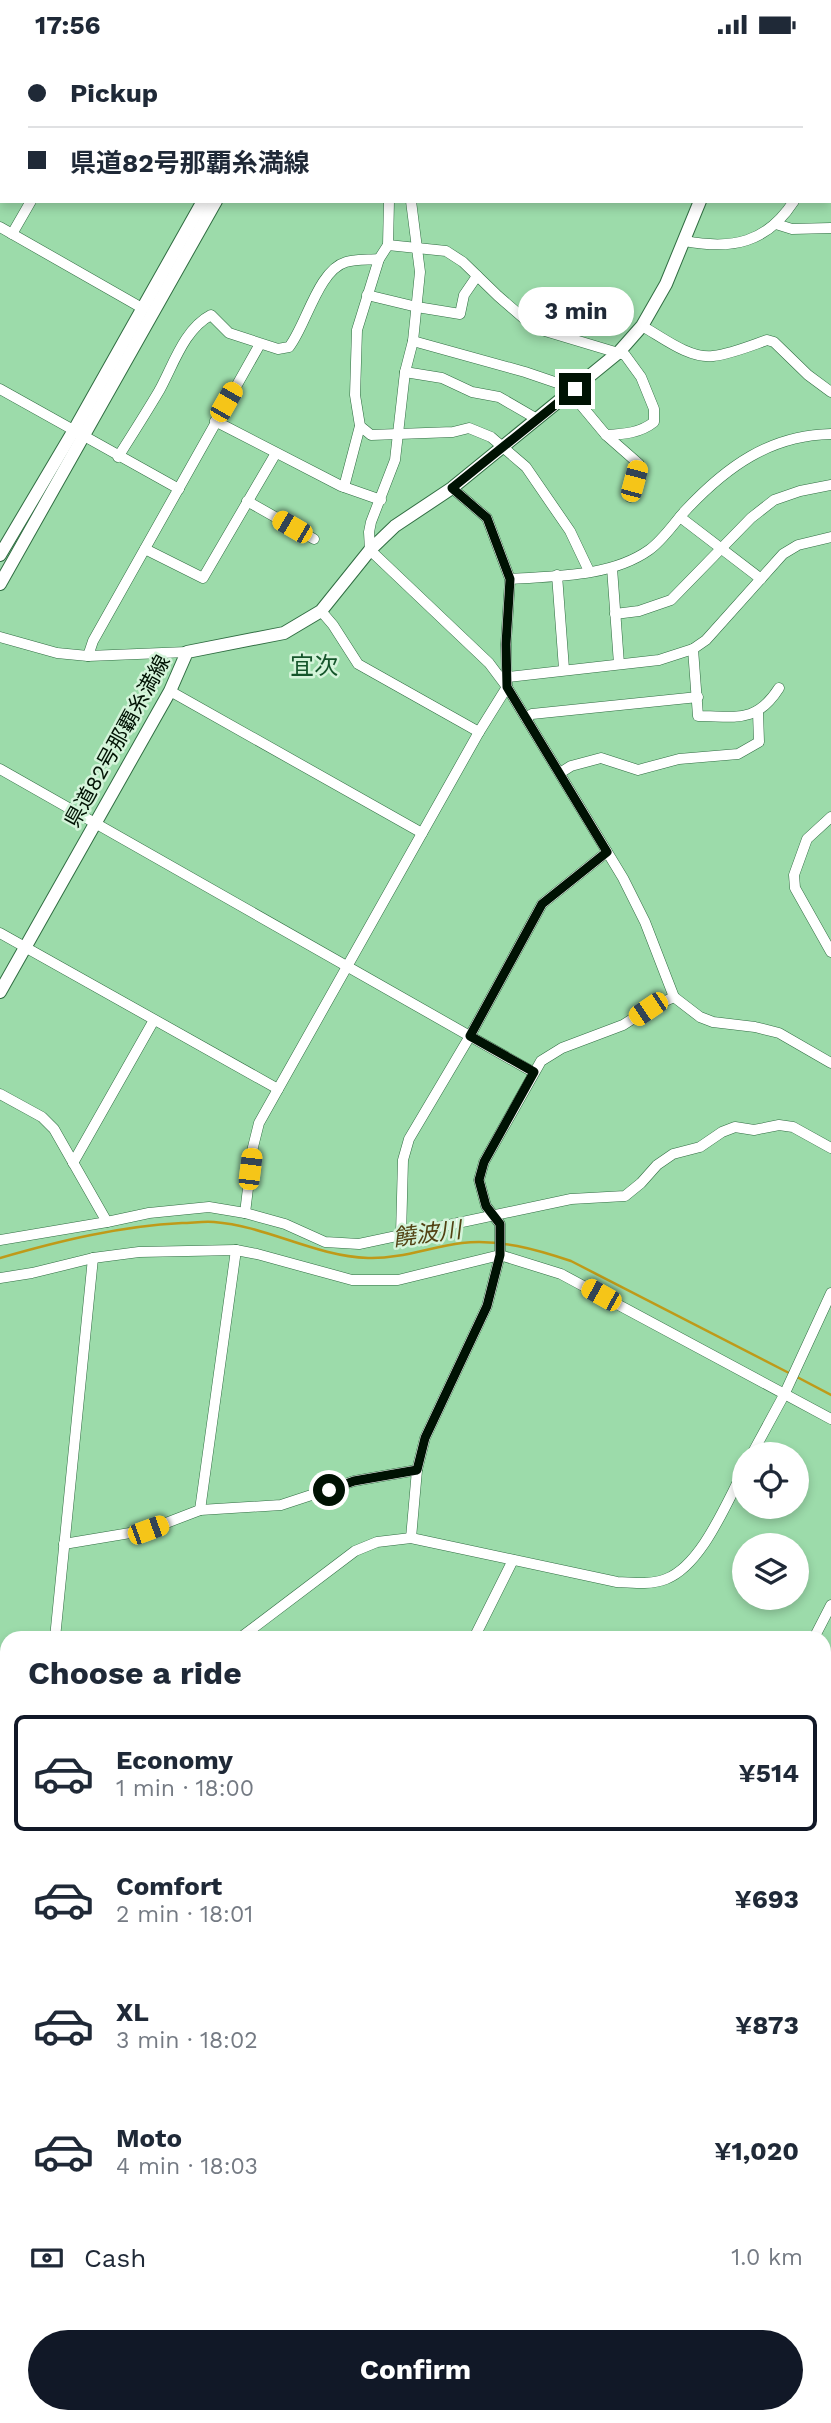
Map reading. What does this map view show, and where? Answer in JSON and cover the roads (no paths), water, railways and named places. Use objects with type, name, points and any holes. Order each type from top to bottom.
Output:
[{"type":"main road","points":[[0,584],[142,308],[202,203]]},
{"type":"main road","points":[[0,555],[79,433],[215,203]]},
{"type":"main road","name":"県道82号那覇糸満線","points":[[0,992],[170,691],[187,652],[284,633],[321,611],[370,549],[395,526],[452,488],[619,352],[642,326],[666,284],[699,203]]},
{"type":"street","points":[[12,234],[30,203]]},
{"type":"street","points":[[344,487],[360,426],[355,395],[357,330],[379,259],[388,245],[389,203]]},
{"type":"street","points":[[411,203],[420,272],[414,341],[405,372],[395,460],[369,532],[370,549],[507,682],[645,922],[674,997],[700,1017],[713,1022],[779,1033],[831,1063]]},
{"type":"street","points":[[685,241],[709,246],[741,243],[761,235],[776,224],[792,203]]},
{"type":"street","points":[[776,224],[798,230],[831,228]]},
{"type":"street","points":[[0,227],[142,308]]},
{"type":"street","points":[[388,245],[446,251],[463,262],[535,328],[625,355],[640,377],[654,409],[654,422],[644,430],[624,435],[606,435]]},
{"type":"street","points":[[118,457],[159,391],[189,335],[202,320],[211,316],[229,333],[278,349],[289,347],[299,335],[310,306],[334,268],[346,262],[379,259]]},
{"type":"street","points":[[367,295],[460,314],[464,295],[477,276]]},
{"type":"street","points":[[642,326],[678,347],[711,357],[767,340],[774,342],[808,375],[831,392]]},
{"type":"street","points":[[414,341],[525,372],[573,391],[606,435],[639,464],[630,498]]},
{"type":"street","points":[[88,656],[93,641],[260,344]]},
{"type":"street","points":[[405,372],[442,378],[472,392],[499,397],[537,419]]},
{"type":"street","points":[[0,389],[179,489]]},
{"type":"street","points":[[215,421],[344,487],[381,500]]},
{"type":"street","points":[[360,426],[371,435],[453,432],[469,428],[491,437],[526,467],[563,520],[589,571]]},
{"type":"street","points":[[510,579],[612,568],[651,549],[711,483],[741,460],[776,444],[809,434],[831,434]]},
{"type":"street","points":[[145,549],[203,577],[276,453]]},
{"type":"street","points":[[615,614],[639,611],[671,600],[751,519],[774,500],[831,485]]},
{"type":"street","points":[[245,1213],[259,1123],[507,682],[506,644],[510,579],[487,518],[452,488]]},
{"type":"street","points":[[247,501],[314,539]]},
{"type":"street","points":[[680,517],[761,579]]},
{"type":"street","points":[[507,682],[564,669],[659,660],[693,649],[706,640],[783,554],[799,545],[831,537]]},
{"type":"street","points":[[612,568],[619,664]]},
{"type":"street","points":[[557,575],[564,669]]},
{"type":"street","points":[[321,611],[358,664],[479,732]]},
{"type":"street","points":[[0,637],[57,653],[88,656],[187,652]]},
{"type":"street","points":[[693,649],[698,716],[749,715],[758,712],[779,688]]},
{"type":"street","points":[[170,691],[422,833]]},
{"type":"street","points":[[526,717],[698,697]]},
{"type":"street","points":[[560,773],[571,766],[601,758],[638,770],[678,759],[738,754],[759,741],[758,712]]},
{"type":"street","points":[[0,769],[534,1072]]},
{"type":"street","points":[[831,817],[807,839],[794,875],[795,888],[831,952]]},
{"type":"street","points":[[401,1235],[403,1160],[406,1148],[542,904],[607,852]]},
{"type":"street","points":[[0,933],[278,1090]]},
{"type":"street","points":[[411,1538],[417,1470],[425,1438],[487,1306],[500,1252],[497,1219],[486,1206],[479,1180],[484,1162],[541,1061],[550,1054],[623,1025],[674,997]]},
{"type":"street","points":[[73,1163],[154,1020]]},
{"type":"street","points":[[0,1094],[42,1117],[54,1129],[107,1222]]},
{"type":"street","points":[[0,1240],[149,1213],[209,1207],[285,1224],[325,1242],[359,1244],[497,1219],[571,1199],[625,1196],[665,1159],[673,1154],[700,1147],[722,1132],[735,1127],[754,1130],[779,1125],[793,1127],[831,1148]]},
{"type":"street","points":[[200,1510],[236,1250]]},
{"type":"street","points":[[0,1278],[93,1258],[139,1252],[236,1250],[352,1280],[398,1280],[500,1252],[561,1274],[785,1391],[831,1419]]},
{"type":"street","points":[[56,1631],[93,1258]]},
{"type":"street","points":[[758,1442],[831,1293]]},
{"type":"street","points":[[64,1544],[148,1530],[200,1510],[281,1505],[354,1481],[417,1470]]},
{"type":"street","points":[[249,1631],[355,1551],[377,1542],[411,1538],[617,1582],[665,1580],[695,1557],[732,1491]]},
{"type":"street","points":[[478,1631],[513,1560]]},
{"type":"street","points":[[818,1631],[831,1605]]},
{"type":"waterway","name":"饒波川","points":[[0,1258],[113,1231],[206,1222],[253,1229],[329,1252],[368,1258],[392,1257],[462,1243],[504,1244],[571,1261],[791,1374]]},
{"type":"waterway","name":"饒波川","points":[[797,1377],[831,1395]]},
{"type":"district","name":"宜次","points":[[314,666]]}]
